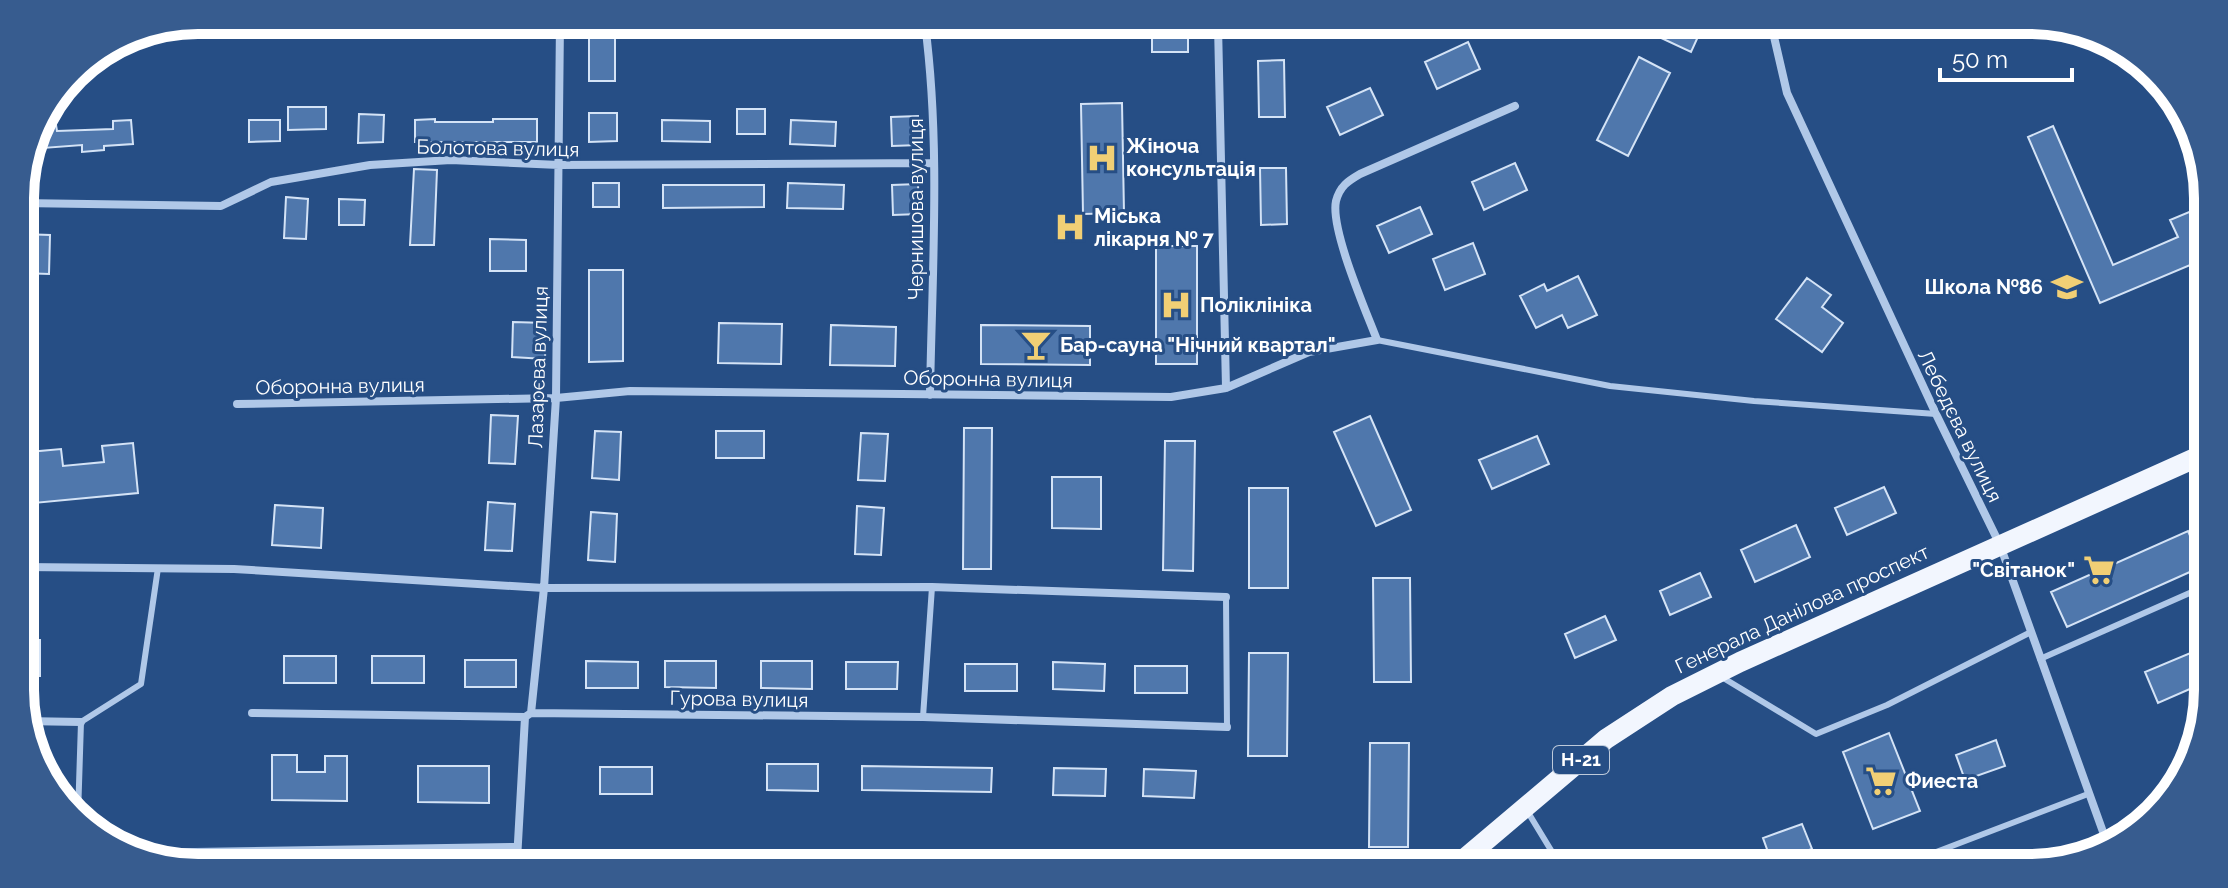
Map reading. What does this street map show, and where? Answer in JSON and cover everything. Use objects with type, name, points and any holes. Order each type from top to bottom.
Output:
[{"type":"main road","name":"Генерала Данілова проспект","points":[[1470,854],[1606,739],[1672,696],[2194,459]]},
{"type":"street","name":"Лазарєва вулиця","points":[[517,854],[528,715],[544,588],[556,398],[560,34]]},
{"type":"street","name":"Чернишова вулиця","points":[[926,34],[932,77],[934,163],[930,395]]},
{"type":"street","points":[[1218,34],[1226,388]]},
{"type":"street","name":"Лебедєва вулиця","points":[[1773,34],[1787,93],[2000,545],[2104,836]]},
{"type":"street","points":[[1377,340],[1339,230],[1335,204],[1343,185],[1360,174],[1515,106]]},
{"type":"street","name":"Болотова вулиця","points":[[34,203],[221,206],[271,182],[370,165],[451,160],[559,165],[934,163]]},
{"type":"street","name":"Оборонна вулиця","points":[[237,404],[556,398],[630,391],[1171,397],[1226,388],[1309,352],[1377,340]]},
{"type":"street","points":[[34,567],[234,569],[544,588],[932,587],[1226,597]]},
{"type":"street","name":"Гурова вулиця","points":[[252,713],[923,717],[1227,727]]},
{"type":"street","points":[[37,721],[81,722]]},
{"type":"street","points":[[174,852],[516,847]]},
{"type":"lane","points":[[1377,340],[1610,386],[1754,401],[1936,414]]},
{"type":"lane","points":[[78,801],[81,722],[141,684],[158,568]]},
{"type":"lane","points":[[923,717],[932,587]]},
{"type":"lane","points":[[2040,659],[2194,591]]},
{"type":"lane","points":[[1226,597],[1227,727]]},
{"type":"lane","points":[[1717,674],[1816,734],[1887,705],[2031,632]]},
{"type":"lane","points":[[1931,854],[2088,794]]},
{"type":"lane","points":[[1525,806],[1553,854]]},
{"type":"building","points":[[589,34],[615,34],[615,81],[589,81]]},
{"type":"building","points":[[1152,34],[1188,34],[1188,52],[1152,52]]},
{"type":"building","points":[[1660,34],[1699,34],[1691,52],[1659,37]]},
{"type":"building","points":[[1468,42],[1480,69],[1437,89],[1425,62]]},
{"type":"building","points":[[1639,57],[1670,73],[1628,156],[1597,140]]},
{"type":"building","points":[[1284,60],[1285,117],[1259,117],[1258,61]]},
{"type":"building","points":[[1370,88],[1383,115],[1340,135],[1327,107]]},
{"type":"building","name":"Жіноча консультація","points":[[1122,103],[1124,213],[1083,214],[1081,104]]},
{"type":"building","points":[[288,107],[326,107],[326,129],[288,130]]},
{"type":"building","points":[[737,109],[765,109],[765,134],[737,134]]},
{"type":"building","points":[[589,113],[617,113],[617,141],[589,142]]},
{"type":"building","points":[[359,114],[384,115],[383,142],[358,143]]},
{"type":"building","points":[[918,116],[919,145],[892,146],[891,117]]},
{"type":"building","points":[[435,119],[435,122],[493,122],[493,119],[537,119],[537,142],[415,142],[415,120]]},
{"type":"building","points":[[131,120],[133,144],[104,146],[104,150],[82,152],[82,145],[42,148],[51,125],[56,125],[57,131],[113,129],[113,121]]},
{"type":"building","points":[[249,120],[280,120],[280,141],[249,142]]},
{"type":"building","points":[[662,120],[710,121],[710,142],[662,141]]},
{"type":"building","points":[[791,120],[836,122],[835,146],[790,144]]},
{"type":"building","points":[[2053,126],[2113,265],[2178,237],[2170,220],[2194,210],[2194,274],[2190,265],[2100,303],[2028,137]]},
{"type":"building","points":[[1515,163],[1527,190],[1484,210],[1472,182]]},
{"type":"building","points":[[1260,168],[1286,168],[1287,224],[1261,225]]},
{"type":"building","points":[[414,169],[437,170],[434,245],[410,245]]},
{"type":"building","points":[[593,183],[619,183],[619,207],[593,207]]},
{"type":"building","points":[[788,183],[844,185],[843,209],[787,208]]},
{"type":"building","points":[[918,184],[919,214],[893,215],[892,185]]},
{"type":"building","points":[[663,185],[764,185],[764,207],[663,208]]},
{"type":"building","points":[[286,197],[308,199],[306,239],[284,238]]},
{"type":"building","points":[[339,199],[365,200],[364,225],[339,225]]},
{"type":"building","points":[[1420,207],[1432,234],[1389,253],[1377,226]]},
{"type":"building","points":[[34,234],[50,235],[49,274],[34,273]]},
{"type":"building","points":[[490,239],[526,240],[526,271],[490,271]]},
{"type":"building","points":[[1473,243],[1485,274],[1445,290],[1433,259]]},
{"type":"building","name":"Поліклініка","points":[[1156,246],[1197,246],[1197,364],[1156,364]]},
{"type":"building","points":[[589,270],[623,270],[623,361],[589,362]]},
{"type":"building","points":[[1578,276],[1597,315],[1568,328],[1562,315],[1536,328],[1520,296],[1544,284],[1547,291]]},
{"type":"building","points":[[1807,278],[1831,295],[1822,307],[1843,323],[1822,352],[1776,319]]},
{"type":"building","points":[[513,322],[546,323],[545,359],[512,357]]},
{"type":"building","points":[[719,323],[782,324],[781,364],[718,363]]},
{"type":"building","points":[[831,325],[896,327],[895,366],[830,365]]},
{"type":"building","name":"Бар-сауна \"Нічний квартал\"","points":[[981,325],[1090,326],[1090,365],[981,364]]},
{"type":"building","points":[[491,415],[518,416],[515,464],[489,463]]},
{"type":"building","points":[[1370,416],[1411,510],[1376,526],[1334,432]]},
{"type":"building","points":[[964,428],[992,428],[991,569],[963,569]]},
{"type":"building","points":[[595,431],[621,432],[619,480],[592,478]]},
{"type":"building","points":[[716,431],[764,431],[764,458],[716,458]]},
{"type":"building","points":[[861,433],[888,434],[885,481],[858,480]]},
{"type":"building","points":[[1537,436],[1549,464],[1492,489],[1479,460]]},
{"type":"building","points":[[1165,441],[1195,441],[1193,571],[1163,570]]},
{"type":"building","points":[[133,443],[138,493],[34,503],[34,452],[61,449],[63,466],[104,462],[102,446]]},
{"type":"building","points":[[1052,477],[1101,477],[1101,529],[1052,528]]},
{"type":"building","points":[[1884,487],[1896,513],[1847,535],[1835,508]]},
{"type":"building","points":[[1249,488],[1288,488],[1288,588],[1249,588]]},
{"type":"building","points":[[488,502],[515,504],[512,551],[485,550]]},
{"type":"building","points":[[275,505],[323,508],[321,548],[272,545]]},
{"type":"building","points":[[857,506],[884,508],[881,555],[855,554]]},
{"type":"building","points":[[591,512],[617,514],[615,562],[588,560]]},
{"type":"building","points":[[1796,525],[1810,557],[1755,582],[1741,550]]},
{"type":"building","points":[[2188,531],[2194,545],[2194,570],[2067,627],[2051,592]]},
{"type":"building","points":[[1700,573],[1711,597],[1670,615],[1660,591]]},
{"type":"building","points":[[1373,578],[1410,578],[1411,682],[1374,682]]},
{"type":"building","points":[[1605,616],[1616,640],[1575,658],[1565,634]]},
{"type":"building","points":[[34,640],[40,640],[40,676],[34,676]]},
{"type":"building","points":[[2194,652],[2194,687],[2158,703],[2145,672]]},
{"type":"building","points":[[1249,653],[1288,653],[1287,756],[1248,756]]},
{"type":"building","points":[[284,656],[336,656],[336,683],[284,683]]},
{"type":"building","points":[[372,656],[424,656],[424,683],[372,683]]},
{"type":"building","points":[[465,660],[516,660],[516,687],[465,687]]},
{"type":"building","points":[[586,661],[638,662],[638,688],[586,688]]},
{"type":"building","points":[[665,661],[716,661],[716,688],[665,687]]},
{"type":"building","points":[[761,661],[812,661],[812,689],[761,688]]},
{"type":"building","points":[[846,662],[898,662],[897,689],[846,689]]},
{"type":"building","points":[[1053,662],[1105,664],[1104,691],[1053,689]]},
{"type":"building","points":[[965,664],[1017,664],[1017,691],[965,691]]},
{"type":"building","points":[[1135,666],[1187,666],[1187,693],[1135,693]]},
{"type":"building","name":"Фиеста","points":[[1889,733],[1920,811],[1873,829],[1843,752]]},
{"type":"building","points":[[1996,740],[2005,766],[1965,780],[1956,755]]},
{"type":"building","points":[[1370,743],[1409,743],[1408,847],[1369,847]]},
{"type":"building","points":[[272,755],[297,755],[297,772],[325,772],[325,756],[347,756],[347,801],[272,800]]},
{"type":"building","points":[[767,764],[818,764],[818,791],[767,790]]},
{"type":"building","points":[[418,766],[489,766],[489,803],[418,802]]},
{"type":"building","points":[[862,766],[992,768],[991,792],[862,790]]},
{"type":"building","points":[[600,767],[652,767],[652,794],[600,794]]},
{"type":"building","points":[[1054,768],[1106,769],[1105,796],[1053,795]]},
{"type":"building","points":[[1144,769],[1196,771],[1194,798],[1143,796]]},
{"type":"building","points":[[1802,824],[1812,849],[1798,854],[1769,854],[1763,838]]},
{"type":"place","name":"Жіноча консультація","points":[[1102,158]]},
{"type":"place","name":"Міська лікарня № 7","points":[[1070,227]]},
{"type":"place","name":"Школа №86","points":[[2067,287]]},
{"type":"place","name":"Поліклініка","points":[[1176,305]]},
{"type":"place","name":"Бар-сауна \"Нічний квартал\"","points":[[1036,345]]},
{"type":"place","name":"\"Світанок\"","points":[[2099,570]]},
{"type":"place","name":"Фиеста","points":[[1881,781]]}]
